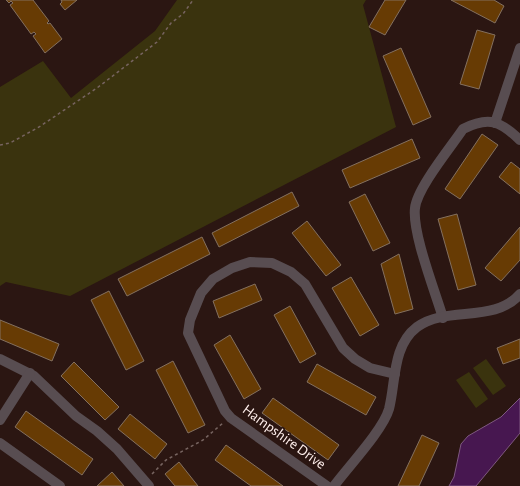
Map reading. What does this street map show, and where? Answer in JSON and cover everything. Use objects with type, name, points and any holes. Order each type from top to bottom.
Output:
[{"type":"street","points":[[495,123],[520,48]]},
{"type":"street","points":[[442,318],[416,226],[415,207],[420,192],[463,129],[473,124],[495,123],[505,126],[520,140]]},
{"type":"street","name":"Hampshire Drive","points":[[327,486],[230,417],[225,411],[188,333],[195,303],[201,293],[213,279],[232,268],[250,262],[272,263],[291,272],[305,284],[343,348],[355,359],[370,368],[395,374]]},
{"type":"street","name":"Hampshire Drive","points":[[334,486],[382,423],[388,410],[399,352],[406,340],[417,327],[432,320],[503,307],[515,300],[520,294]]},
{"type":"street","points":[[0,359],[30,373],[76,416],[97,431],[117,449],[147,484]]},
{"type":"street","points":[[0,420],[30,373]]},
{"type":"street","points":[[0,443],[60,486]]},
{"type":"path","points":[[0,145],[10,143],[39,127],[97,88],[156,42],[171,24],[183,14],[193,0]]},
{"type":"path","points":[[147,484],[166,460],[203,440],[230,417]]},
{"type":"shaded area","points":[[177,0],[366,0],[363,5],[396,127],[70,296],[6,282],[0,286],[0,87],[43,61],[71,98],[155,31]]},
{"type":"shaded area","points":[[486,359],[506,386],[493,395],[473,368]]},
{"type":"shaded area","points":[[469,372],[488,399],[476,408],[456,380]]},
{"type":"shaded area","points":[[520,398],[520,433],[476,486],[449,486],[454,477],[461,444],[468,436],[501,417]]},
{"type":"building","points":[[6,0],[33,0],[49,21],[47,23],[50,23],[62,39],[45,53],[33,36],[36,34],[34,32],[31,34],[10,5],[13,3],[11,1],[9,3]]},
{"type":"building","points":[[61,0],[77,0],[65,10],[60,4],[62,2]]},
{"type":"building","points":[[385,0],[406,0],[385,35],[369,27]]},
{"type":"building","points":[[451,0],[494,0],[504,6],[495,23]]},
{"type":"building","points":[[477,30],[495,35],[479,89],[460,84]]},
{"type":"building","points":[[401,48],[431,117],[413,125],[383,56]]},
{"type":"building","points":[[482,134],[498,145],[460,199],[445,189]]},
{"type":"building","points":[[412,139],[420,158],[350,188],[342,170]]},
{"type":"building","points":[[511,162],[520,169],[520,194],[499,177]]},
{"type":"building","points":[[292,192],[299,206],[219,247],[212,233]]},
{"type":"building","points":[[365,194],[390,243],[373,251],[349,202]]},
{"type":"building","points":[[457,214],[476,285],[458,290],[438,219]]},
{"type":"building","points":[[307,221],[341,265],[326,276],[292,233]]},
{"type":"building","points":[[520,227],[520,260],[501,281],[485,268]]},
{"type":"building","points":[[202,237],[210,254],[127,296],[118,279]]},
{"type":"building","points":[[399,254],[413,309],[395,314],[381,264]]},
{"type":"building","points":[[351,277],[379,325],[360,336],[332,288]]},
{"type":"building","points":[[255,284],[262,300],[219,318],[213,301]]},
{"type":"building","points":[[109,291],[144,361],[126,370],[91,300]]},
{"type":"building","points":[[290,306],[316,354],[300,363],[274,315]]},
{"type":"building","points":[[0,320],[59,344],[52,361],[0,339]]},
{"type":"building","points":[[230,335],[261,389],[244,399],[214,345]]},
{"type":"building","points":[[520,339],[520,358],[503,364],[497,348]]},
{"type":"building","points":[[173,361],[205,425],[188,433],[156,370]]},
{"type":"building","points":[[74,362],[119,407],[105,420],[61,376]]},
{"type":"building","points":[[317,364],[376,397],[366,415],[307,382]]},
{"type":"building","points":[[273,398],[339,445],[328,460],[262,413]]},
{"type":"building","points":[[26,411],[93,459],[82,475],[15,427]]},
{"type":"building","points":[[130,414],[167,444],[155,459],[118,429]]},
{"type":"building","points":[[422,435],[439,443],[419,486],[398,486]]},
{"type":"building","points":[[226,445],[283,486],[251,486],[215,460]]},
{"type":"building","points":[[179,462],[198,486],[175,486],[165,474]]},
{"type":"building","points":[[112,472],[124,486],[97,486]]}]
